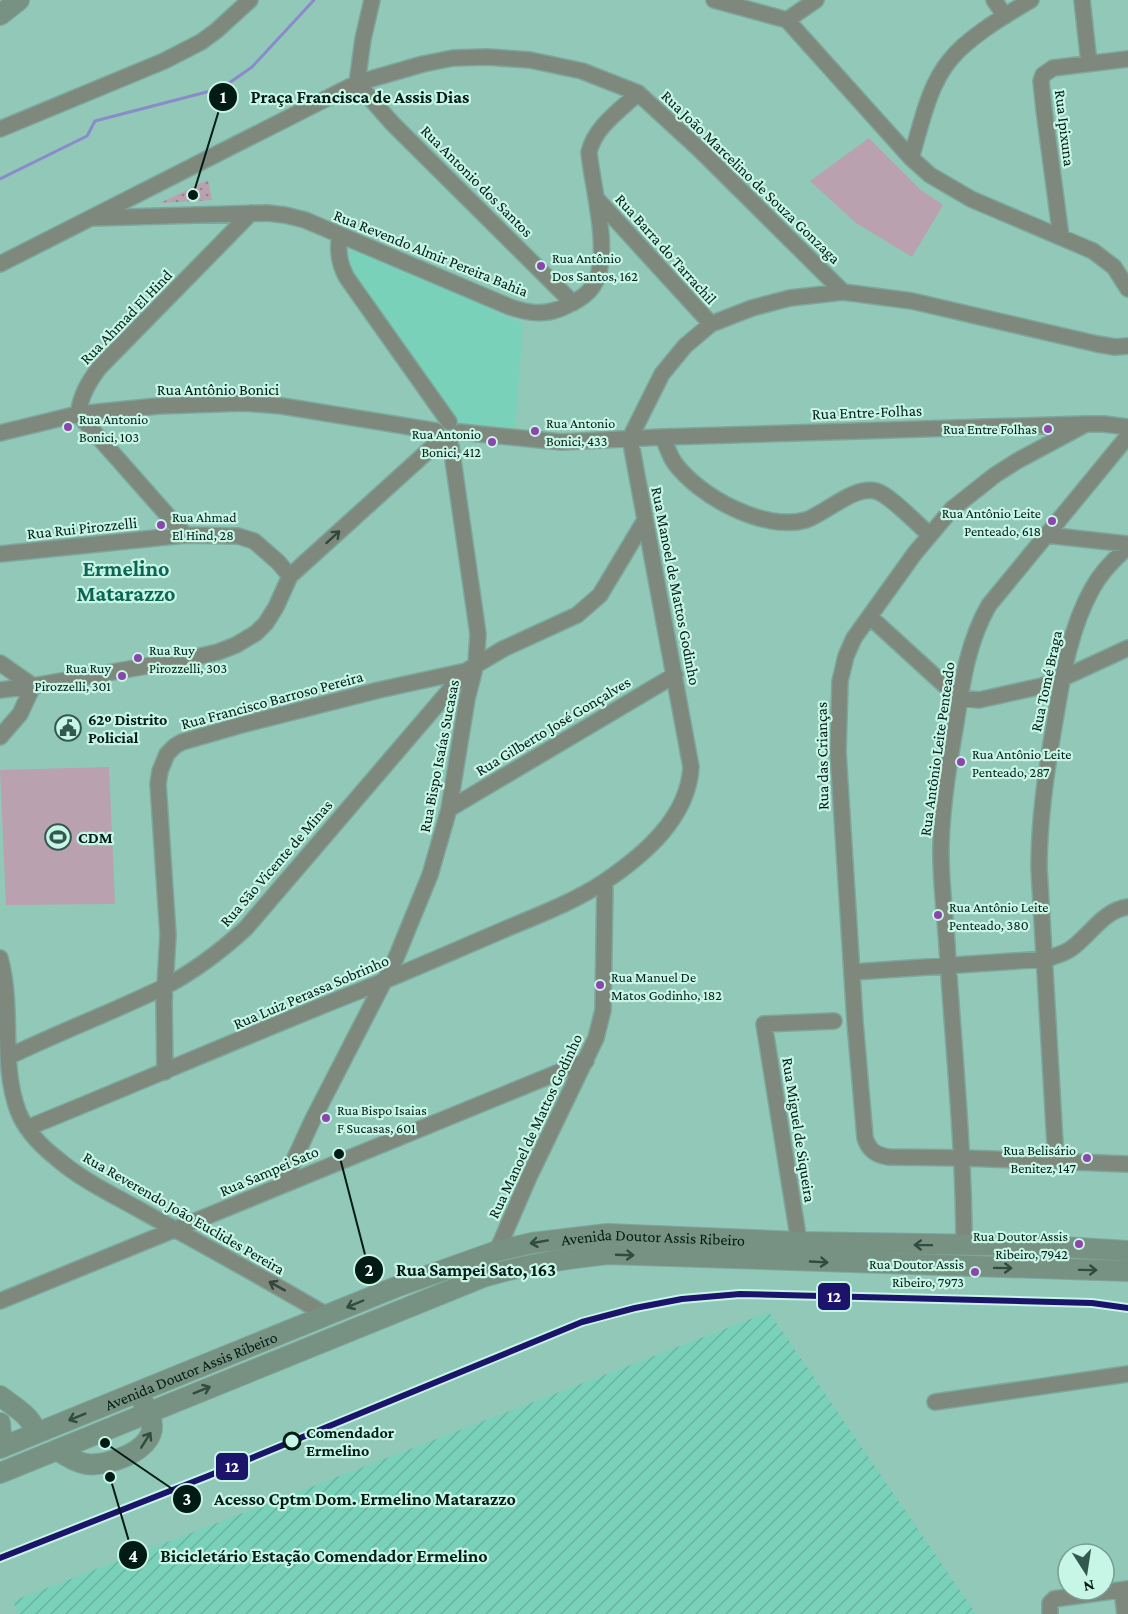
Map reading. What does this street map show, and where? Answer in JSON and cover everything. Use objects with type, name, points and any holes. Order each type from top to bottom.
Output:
[{"type":"main road","points":[[0,15],[19,0]]},
{"type":"main road","name":"Avenida Doutor Assis Ribeiro","points":[[1,1447],[396,1287],[497,1251],[568,1237],[607,1234],[799,1242],[1046,1246],[1128,1251]]},
{"type":"main road","name":"Avenida Doutor Assis Ribeiro","points":[[7,1470],[483,1276],[548,1260],[608,1254],[1128,1271]]},
{"type":"main road","points":[[57,1450],[81,1462],[94,1464],[104,1463],[140,1449],[148,1440],[152,1430],[151,1419],[139,1392]]},
{"type":"main road","points":[[0,1396],[29,1419],[36,1433],[30,1447],[7,1470]]},
{"type":"main road","points":[[0,1423],[1,1447]]},
{"type":"street","points":[[0,129],[173,56],[216,32],[250,0]]},
{"type":"street","points":[[357,82],[363,39],[372,0]]},
{"type":"street","points":[[714,0],[787,20],[911,158],[930,175],[971,199],[1093,251],[1114,267],[1128,290]]},
{"type":"street","points":[[787,20],[816,0]]},
{"type":"street","points":[[994,0],[1005,16]]},
{"type":"street","points":[[911,158],[930,99],[939,76],[949,60],[959,49],[1031,0]]},
{"type":"street","points":[[1082,0],[1089,63]]},
{"type":"street","name":"Rua João Marcelino de Souza Gonzaga","points":[[0,264],[357,82],[453,58],[487,57],[530,60],[582,71],[638,93],[699,149],[843,292]]},
{"type":"street","name":"Rua Ipixuna","points":[[1061,237],[1041,81],[1043,75],[1049,69],[1128,59]]},
{"type":"street","name":"Rua Antonio dos Santos","points":[[357,82],[392,123],[573,303]]},
{"type":"street","name":"Rua Revendo Almir Pereira Bahia","points":[[90,218],[251,213],[285,215],[305,220],[520,310],[544,314],[573,303],[587,293],[599,274],[602,241],[589,153],[592,141],[599,130],[638,93]]},
{"type":"street","name":"Rua Barra do Tarrachil","points":[[595,197],[711,324]]},
{"type":"street","name":"Rua Ahmad El Hind","points":[[78,414],[80,399],[86,385],[99,368],[251,213]]},
{"type":"street","name":"Rua Bispo Isaías Sucasas","points":[[283,1184],[313,1119],[403,943],[426,885],[449,809],[477,619],[447,435],[346,278],[338,253],[340,235]]},
{"type":"street","points":[[630,438],[663,374],[685,346],[711,324],[752,308],[790,298],[843,292],[912,302],[1097,344],[1115,347],[1128,346]]},
{"type":"street","name":"Rua Antônio Bonici","points":[[0,433],[78,414],[158,406],[244,404],[293,407],[447,435],[561,442],[630,438]]},
{"type":"street","points":[[78,414],[185,536]]},
{"type":"street","name":"Rua Entre-Folhas","points":[[1104,424],[1128,417]]},
{"type":"street","name":"Rua Entre-Folhas","points":[[630,438],[1086,424],[1128,428]]},
{"type":"street","name":"Rua das Crianças","points":[[963,1158],[888,1157],[869,1148],[866,1138],[855,1022],[844,856],[838,717],[840,681],[846,656],[854,638],[929,534],[952,509],[995,475],[1086,424]]},
{"type":"street","points":[[0,690],[209,654],[236,645],[256,633],[266,623],[290,576],[447,435]]},
{"type":"street","name":"Rua Antônio Leite Penteado","points":[[964,1246],[963,1158],[941,846],[944,803],[969,650],[982,618],[1016,571],[1128,436]]},
{"type":"street","points":[[663,437],[674,461],[685,474],[716,499],[748,514],[793,523],[817,515],[858,492],[867,490],[876,491],[885,496],[929,534]]},
{"type":"street","name":"Rua Manoel de Mattos Godinho","points":[[497,1251],[529,1177],[596,1038],[603,1010],[605,881],[657,838],[679,811],[690,783],[690,755],[630,438]]},
{"type":"street","name":"Rua Francisco Barroso Pereira","points":[[165,1072],[165,986],[168,935],[158,784],[163,760],[171,748],[182,742],[241,725],[471,668],[513,644],[577,615],[590,605],[611,578],[645,520]]},
{"type":"street","name":"Rua Rui Pirozzelli","points":[[0,554],[185,536],[237,536],[254,541],[290,576]]},
{"type":"street","points":[[1046,536],[1128,546]]},
{"type":"street","name":"Rua Tomé Braga","points":[[1056,1161],[1039,868],[1039,841],[1046,773],[1073,634],[1092,588],[1107,567],[1128,546]]},
{"type":"street","points":[[870,617],[960,698],[979,700],[1042,686],[1128,648]]},
{"type":"street","points":[[0,663],[33,686]]},
{"type":"street","name":"Rua São Vicente de Minas","points":[[8,1057],[165,986],[220,950],[246,928],[471,668]]},
{"type":"street","name":"Rua Gilberto José Gonçalves","points":[[449,809],[675,675]]},
{"type":"street","points":[[0,737],[20,714],[33,686]]},
{"type":"street","name":"Rua Luiz Perassa Sobrinho","points":[[27,1128],[383,982],[558,906],[605,881]]},
{"type":"street","points":[[853,972],[1046,959],[1071,949],[1108,915],[1117,909],[1128,907]]},
{"type":"street","name":"Rua Reverendo João Euclides Pereira","points":[[0,958],[7,988],[4,1019],[13,1095],[27,1128],[44,1148],[87,1180],[328,1316]]},
{"type":"street","name":"Rua Miguel de Siqueira","points":[[799,1242],[764,1024],[834,1021]]},
{"type":"street","name":"Rua Sampei Sato","points":[[0,1301],[586,1061]]},
{"type":"street","points":[[963,1158],[1128,1164]]},
{"type":"street","points":[[934,1402],[1128,1374]]},
{"type":"street","points":[[1050,1614],[1050,1603],[1054,1599],[1125,1589],[1125,1614]]},
{"type":"shaded area","points":[[869,138],[921,190],[943,205],[912,257],[856,223],[810,181]]},
{"type":"shaded area","points":[[208,180],[212,200],[160,203]]},
{"type":"shaded area","points":[[354,246],[523,324],[515,428],[460,423],[351,271],[348,256]]},
{"type":"shaded area","name":"CDM","points":[[109,767],[115,904],[6,905],[0,770]]},
{"type":"shaded area","points":[[769,1312],[976,1614],[18,1614],[13,1601]]},
{"type":"waterway","points":[[0,179],[87,136],[95,121],[222,88],[252,67],[314,0]]},
{"type":"transit line","name":"12","points":[[0,1558],[208,1476],[582,1322],[635,1308],[682,1299],[740,1294],[1092,1303],[1128,1308]]},
{"type":"place","name":"Praça Francisca de Assis Dias","points":[[193,195]]},
{"type":"place","name":"Rua Antônio Dos Santos, 162","points":[[541,266]]},
{"type":"place","name":"Rua Antonio Bonici, 103","points":[[68,427]]},
{"type":"place","name":"Rua Entre Folhas","points":[[1048,429]]},
{"type":"place","name":"Rua Antonio Bonici, 433","points":[[535,431]]},
{"type":"place","name":"Rua Antonio Bonici, 412","points":[[492,442]]},
{"type":"place","name":"Rua Antônio Leite Penteado, 618","points":[[1052,521]]},
{"type":"place","name":"Rua Ahmad El Hind, 28","points":[[161,525]]},
{"type":"place","name":"Rua Ruy Pirozzelli, 303","points":[[138,658]]},
{"type":"place","name":"Rua Ruy Pirozzelli, 301","points":[[122,676]]},
{"type":"place","name":"62º Distrito Policial","points":[[68,728]]},
{"type":"place","name":"Rua Antônio Leite Penteado, 287","points":[[961,762]]},
{"type":"place","name":"CDM","points":[[58,837]]},
{"type":"place","name":"Rua Antônio Leite Penteado, 380","points":[[938,915]]},
{"type":"place","name":"Rua Manuel De Matos Godinho, 182","points":[[600,985]]},
{"type":"place","name":"Rua Bispo Isaias F Sucasas, 601","points":[[326,1118]]},
{"type":"place","name":"Rua Sampei Sato, 163","points":[[339,1154]]},
{"type":"place","name":"Rua Belisário Benitez, 147","points":[[1087,1158]]},
{"type":"place","name":"Rua Doutor Assis Ribeiro, 7942","points":[[1079,1244]]},
{"type":"place","name":"Rua Doutor Assis Ribeiro, 7973","points":[[975,1272]]},
{"type":"place","name":"Comendador Ermelino","points":[[292,1441]]},
{"type":"place","name":"Acesso Cptm Dom. Ermelino Matarazzo","points":[[105,1443]]},
{"type":"place","name":"Bicicletário Estação Comendador Ermelino","points":[[110,1477]]},
{"type":"district","name":"Ermelino Matarazzo","points":[[126,580]]}]
